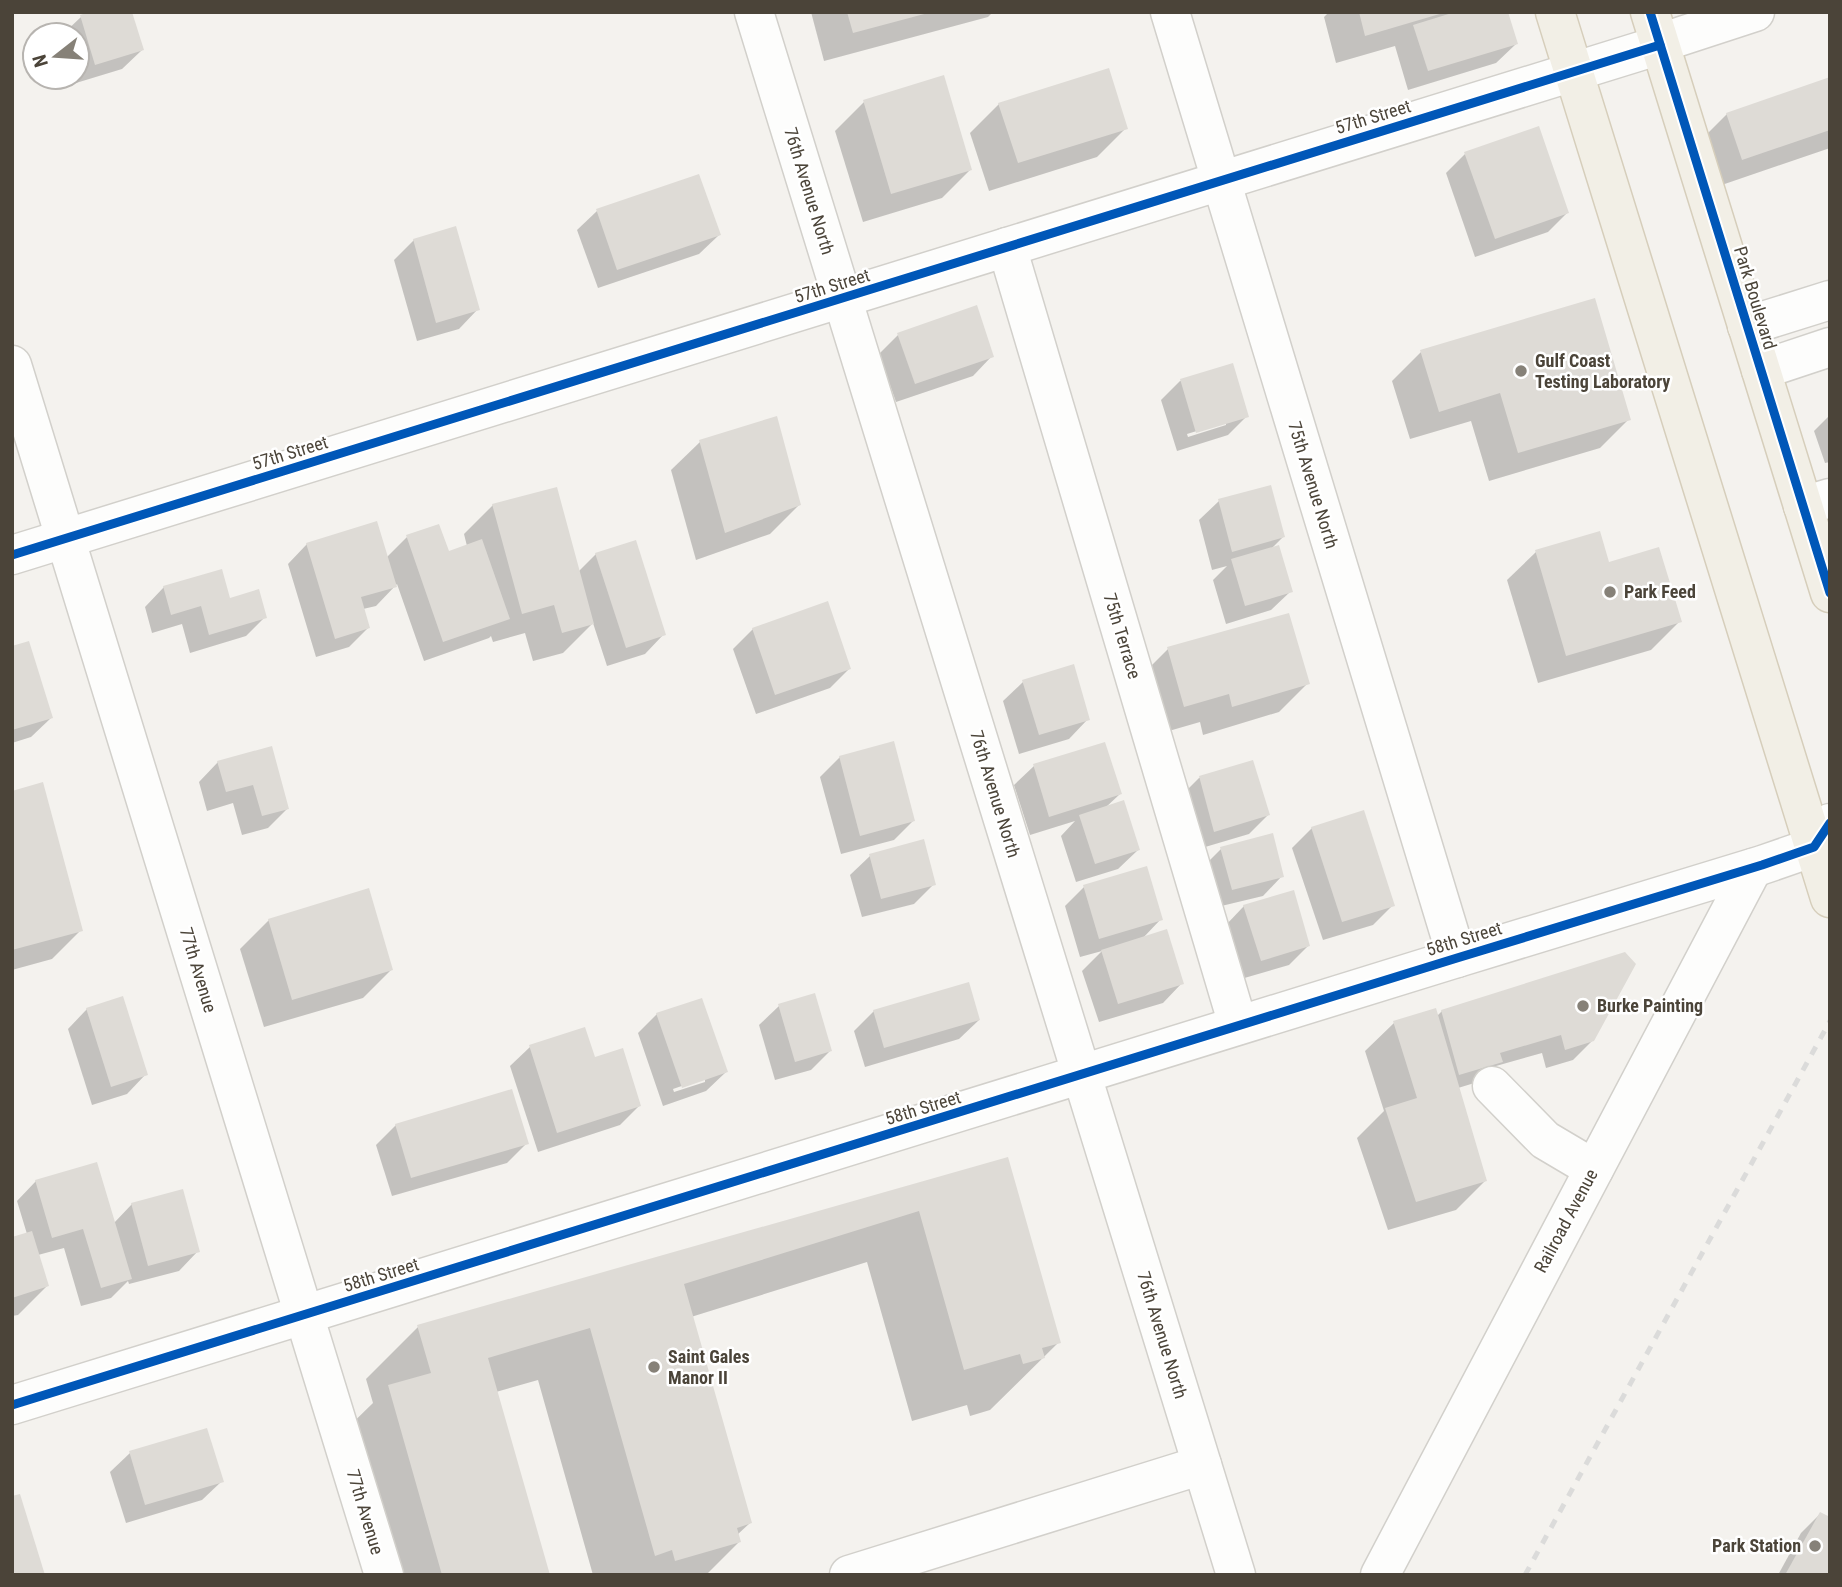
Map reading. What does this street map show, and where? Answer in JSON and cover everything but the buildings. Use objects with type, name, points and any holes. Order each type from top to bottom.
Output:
[{"type":"main road","points":[[1555,12],[1822,835],[1830,898]]},
{"type":"main road","name":"Park Boulevard","points":[[1657,33],[1761,370],[1816,502],[1830,593]]},
{"type":"street","name":"76th Avenue North","points":[[754,12],[1236,1575]]},
{"type":"street","name":"57th Street","points":[[12,555],[1573,72],[1657,33],[1755,12]]},
{"type":"street","name":"75th Avenue North","points":[[1181,15],[1220,180],[1457,958]]},
{"type":"street","name":"75th Terrace","points":[[1006,247],[1238,1025]]},
{"type":"street","points":[[1747,326],[1830,300]]},
{"type":"street","points":[[1761,370],[1830,347]]},
{"type":"street","name":"77th Avenue","points":[[12,365],[384,1575]]},
{"type":"street","name":"58th Street","points":[[12,1405],[1753,868],[1822,835]]},
{"type":"street","name":"Railroad Avenue","points":[[1380,1575],[1753,868]]},
{"type":"street","points":[[1492,1086],[1545,1140],[1594,1168]]},
{"type":"street","points":[[849,1575],[1202,1465]]},
{"type":"railway","points":[[1525,1575],[1830,1021]]},
{"type":"cycle path","points":[[1650,12],[1830,593]]},
{"type":"cycle path","points":[[12,555],[1660,45]]},
{"type":"cycle path","points":[[12,1405],[1762,865],[1814,847],[1830,823]]},
{"type":"place","name":"Gulf Coast Testing Laboratory","points":[[1521,371]]},
{"type":"place","name":"Park Feed","points":[[1610,592]]},
{"type":"place","name":"Burke Painting","points":[[1583,1006]]},
{"type":"place","name":"Saint Gales Manor II","points":[[654,1367]]},
{"type":"place","name":"Park Station","points":[[1815,1546]]}]
